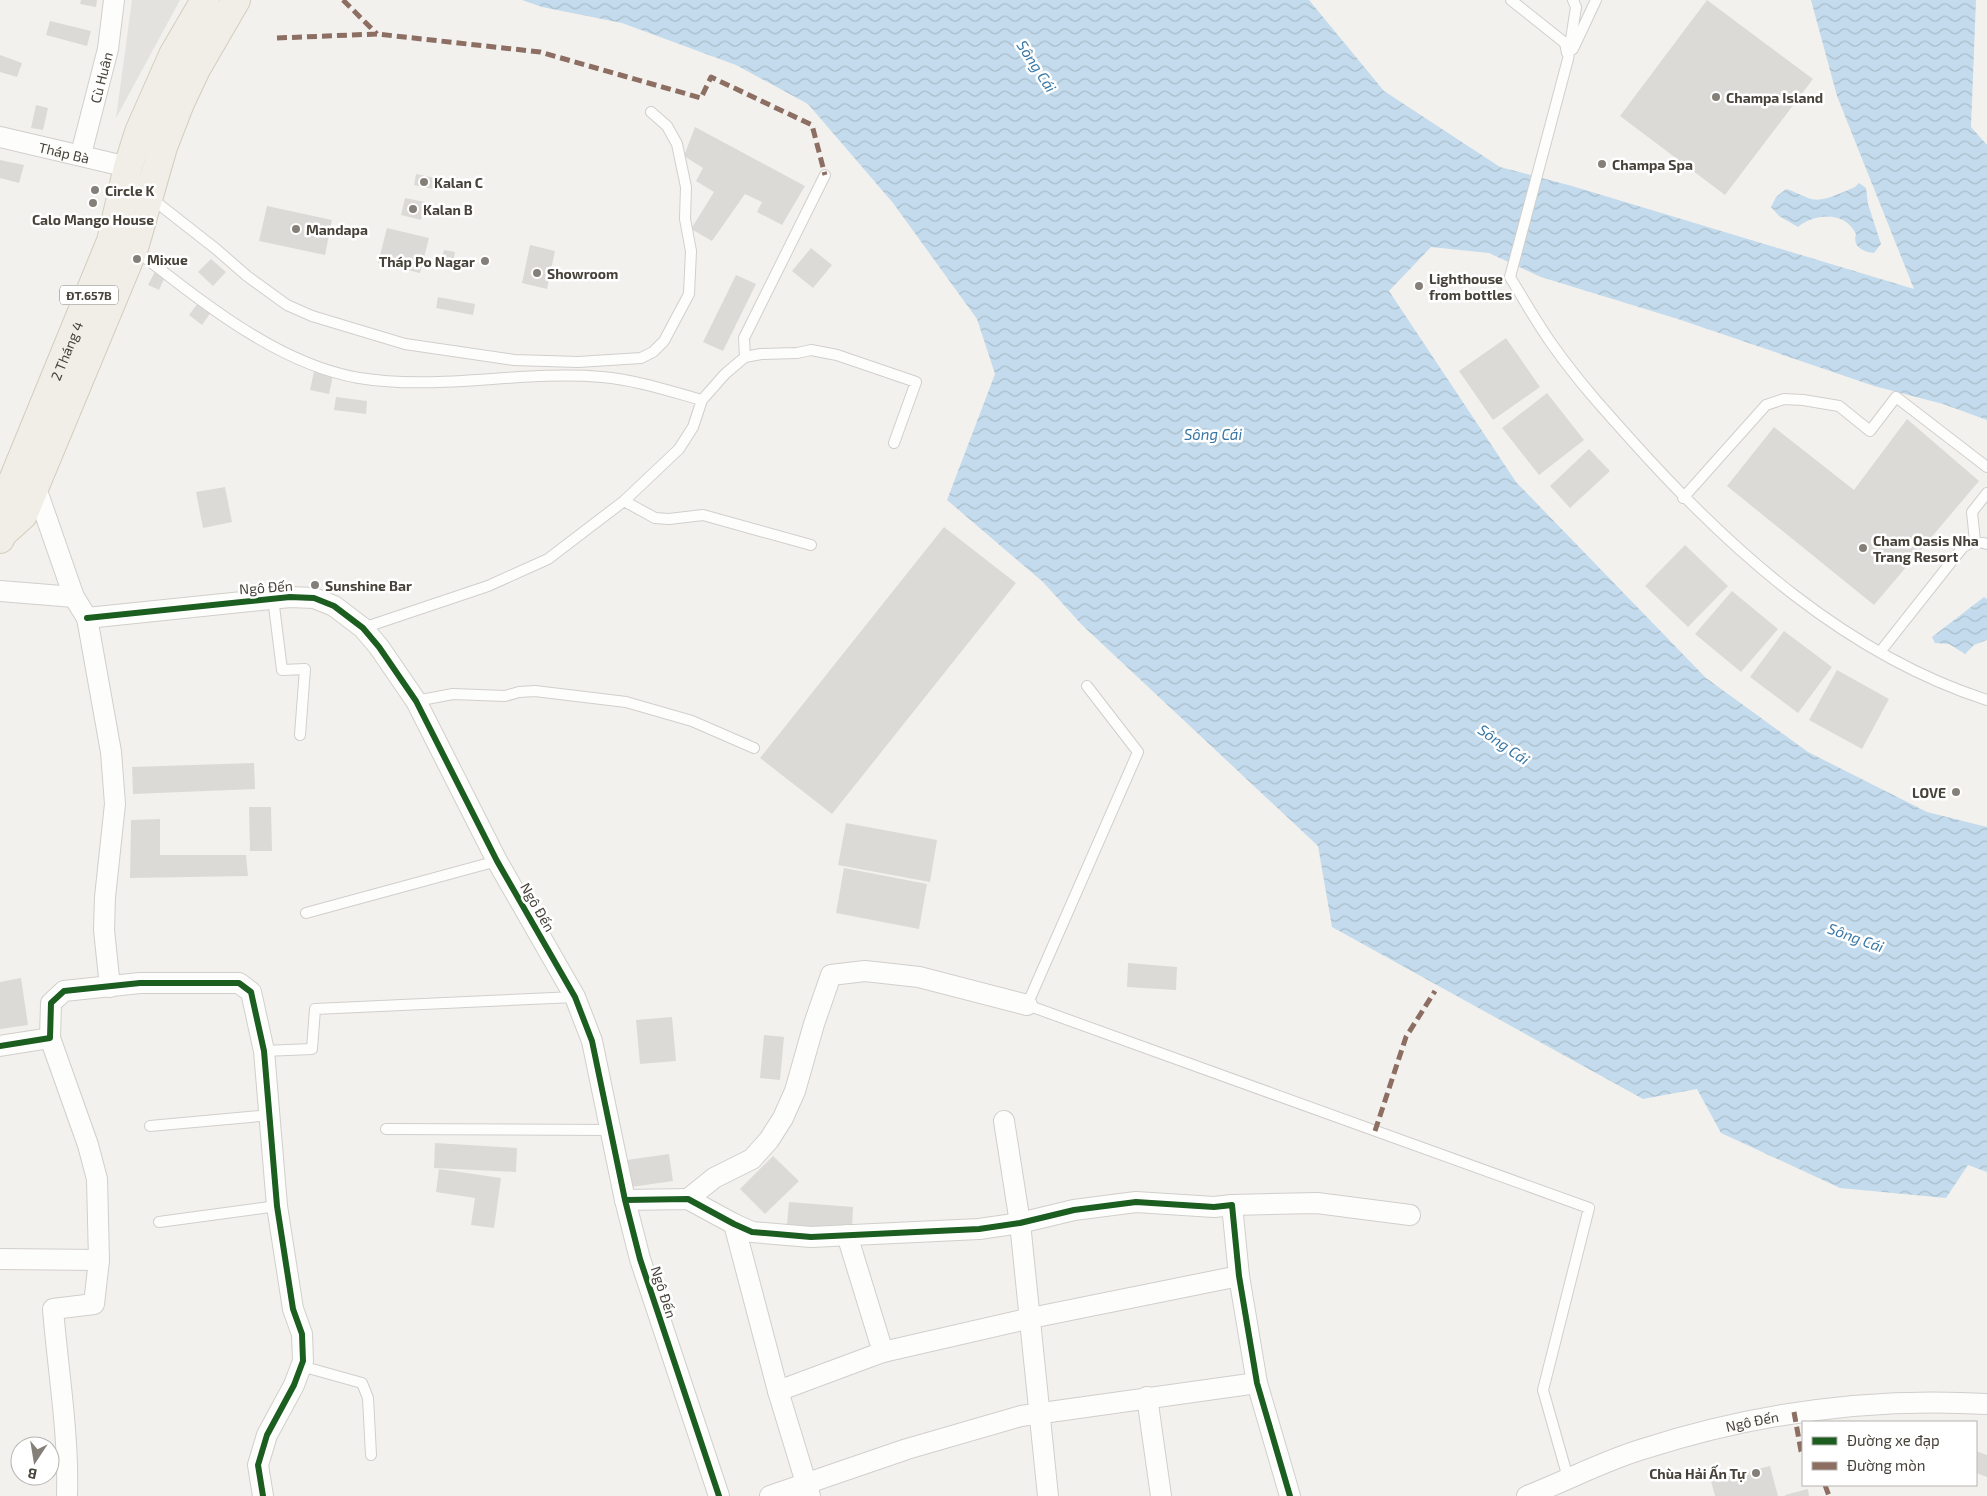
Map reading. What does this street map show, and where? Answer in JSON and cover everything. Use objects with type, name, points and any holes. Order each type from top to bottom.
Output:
[{"type":"main road","name":"ĐT.657B","points":[[185,62],[205,0]]},
{"type":"main road","name":"ĐT.657B","points":[[185,62],[236,0]]},
{"type":"main road","name":"2 Tháng 4","points":[[2,536],[2,507],[111,241],[128,167],[139,132],[185,62]]},
{"type":"main road","name":"2 Tháng 4","points":[[2,536],[23,515],[134,248],[185,62]]},
{"type":"street","name":"Cù Huân","points":[[81,154],[108,50],[114,0]]},
{"type":"street","name":"Tháp Bà","points":[[0,137],[81,154],[128,167]]},
{"type":"street","points":[[35,485],[74,597],[87,618],[111,752],[115,804],[105,898],[104,930],[110,987]]},
{"type":"street","points":[[0,591],[74,597]]},
{"type":"street","name":"Ngô Đến","points":[[87,618],[273,598],[314,598],[334,606],[363,628],[416,701],[497,861],[574,997],[592,1041],[625,1200],[640,1259],[719,1496]]},
{"type":"street","points":[[688,1198],[714,1178],[752,1158],[769,1140],[783,1118],[795,1091],[814,1024],[831,975],[864,971],[919,977],[1027,1005]]},
{"type":"street","points":[[67,1496],[65,1429],[53,1309],[94,1304],[99,1260],[97,1180],[88,1146],[50,1038],[51,1003],[64,991],[140,983],[239,983],[251,992],[264,1051],[271,1114],[277,1206],[293,1310],[302,1334],[303,1361],[268,1436],[258,1466],[263,1496]]},
{"type":"street","points":[[0,1046],[50,1038]]},
{"type":"street","points":[[1004,1121],[1020,1223],[1040,1412],[1041,1448],[1048,1496]]},
{"type":"street","points":[[625,1200],[688,1198],[752,1232],[811,1237],[979,1229],[1020,1223],[1074,1210],[1136,1202],[1214,1207],[1317,1203],[1410,1216]]},
{"type":"street","points":[[1232,1206],[1239,1276],[1257,1383],[1290,1496]]},
{"type":"street","points":[[734,1224],[778,1391],[808,1490]]},
{"type":"street","points":[[847,1235],[883,1352]]},
{"type":"street","points":[[0,1259],[99,1260]]},
{"type":"street","points":[[778,1391],[883,1352],[1031,1318],[1239,1276]]},
{"type":"street","points":[[770,1496],[808,1490],[935,1441],[1040,1412],[1257,1383]]},
{"type":"street","points":[[1147,1397],[1161,1496]]},
{"type":"street","name":"Ngô Đến","points":[[1527,1496],[1642,1449],[1722,1426],[1784,1413],[1853,1404],[1987,1402]]},
{"type":"lane","points":[[1511,0],[1564,43],[1568,59]]},
{"type":"lane","points":[[1573,0],[1576,6],[1568,59],[1510,277],[1554,347],[1594,398],[1683,498],[1744,554],[1822,615],[1898,664],[1987,700]]},
{"type":"lane","points":[[1568,59],[1596,0]]},
{"type":"lane","points":[[148,196],[255,282],[287,305],[312,316],[405,344],[504,359],[578,362],[641,358],[652,352],[664,341],[689,294],[691,251],[685,219],[686,187],[677,144],[667,126],[651,112]]},
{"type":"lane","points":[[745,357],[744,338],[824,175]]},
{"type":"lane","points":[[134,248],[218,311],[277,349],[315,365],[358,377],[404,383],[555,376],[602,377],[642,384],[702,400]]},
{"type":"lane","points":[[363,628],[488,586],[548,559],[624,501],[679,449],[693,427],[702,400],[725,374],[745,357],[811,350],[837,355],[916,382],[894,443]]},
{"type":"lane","points":[[1683,498],[1766,405],[1784,399],[1839,406],[1870,431],[1896,398],[1987,467]]},
{"type":"lane","points":[[1975,541],[1972,512],[1987,493]]},
{"type":"lane","points":[[624,501],[655,518],[670,519],[703,515],[812,545]]},
{"type":"lane","points":[[1880,652],[1963,547],[1975,541],[1987,544]]},
{"type":"lane","points":[[273,598],[282,670],[305,669],[300,735]]},
{"type":"lane","points":[[1087,686],[1138,752],[1027,1005],[1589,1208],[1543,1390],[1568,1478]]},
{"type":"lane","points":[[416,701],[453,694],[506,696],[520,692],[535,691],[626,702],[692,720],[754,748]]},
{"type":"lane","points":[[306,913],[497,861]]},
{"type":"lane","points":[[264,1051],[312,1049],[315,1008],[574,997]]},
{"type":"lane","points":[[150,1126],[271,1114]]},
{"type":"lane","points":[[386,1130],[610,1130]]},
{"type":"lane","points":[[159,1222],[277,1206]]},
{"type":"lane","points":[[301,1366],[362,1383],[368,1398],[371,1455]]},
{"type":"shaded area","points":[[132,0],[180,0],[116,118]]},
{"type":"water","name":"Sông Cái","points":[[522,0],[1309,0],[1384,91],[1500,167],[1572,186],[1914,289],[1837,96],[1811,0],[1976,0],[1971,127],[1987,145],[1987,420],[1943,404],[1874,386],[1681,320],[1541,277],[1489,253],[1431,247],[1389,291],[1516,482],[1706,678],[1808,752],[1927,812],[1987,827],[1987,1172],[1968,1165],[1946,1198],[1840,1188],[1721,1133],[1697,1089],[1643,1099],[1332,927],[1318,846],[1082,625],[1043,582],[947,500],[995,374],[977,319],[893,203],[808,104],[736,65],[622,23],[542,7]]},
{"type":"water","points":[[1859,183],[1866,188],[1868,204],[1881,244],[1874,253],[1859,248],[1855,239],[1856,234],[1845,221],[1837,218],[1821,217],[1805,222],[1798,227],[1779,216],[1771,207],[1776,197],[1786,189],[1808,198],[1819,200],[1855,187]]},
{"type":"water","points":[[1984,597],[1987,599],[1987,640],[1974,645],[1965,654],[1949,644],[1935,643],[1932,637]]},
{"type":"building","points":[[81,0],[97,0],[96,7],[80,4]]},
{"type":"building","name":"Champa Island","points":[[1707,0],[1813,79],[1725,195],[1620,116]]},
{"type":"building","points":[[50,21],[91,31],[87,46],[46,35]]},
{"type":"building","points":[[0,55],[22,63],[17,77],[0,72]]},
{"type":"building","points":[[36,105],[48,108],[43,130],[31,128]]},
{"type":"building","points":[[695,127],[805,186],[782,225],[757,212],[762,202],[745,194],[712,241],[691,229],[714,192],[696,181],[703,168],[684,156]]},
{"type":"building","points":[[0,160],[24,165],[19,183],[0,178]]},
{"type":"building","name":"Kalan C","points":[[416,174],[435,178],[433,189],[414,185]]},
{"type":"building","name":"Kalan B","points":[[405,198],[425,202],[421,220],[401,215]]},
{"type":"building","name":"Mandapa","points":[[267,206],[332,220],[325,255],[259,241]]},
{"type":"building","points":[[387,228],[429,238],[420,273],[378,263]]},
{"type":"building","name":"Showroom","points":[[530,245],[555,251],[547,289],[522,283]]},
{"type":"building","points":[[811,248],[832,265],[813,288],[792,271]]},
{"type":"building","points":[[444,250],[455,252],[453,262],[441,260]]},
{"type":"building","points":[[211,259],[226,272],[213,286],[198,272]]},
{"type":"building","points":[[159,264],[169,268],[159,290],[148,285]]},
{"type":"building","points":[[736,275],[756,284],[723,351],[703,342]]},
{"type":"building","points":[[438,297],[475,304],[473,315],[436,308]]},
{"type":"building","points":[[201,299],[214,308],[202,325],[189,315]]},
{"type":"building","points":[[1506,338],[1540,387],[1493,420],[1459,371]]},
{"type":"building","points":[[316,362],[335,366],[329,394],[310,390]]},
{"type":"building","points":[[1547,393],[1584,440],[1539,475],[1502,428]]},
{"type":"building","points":[[336,397],[367,401],[366,414],[334,410]]},
{"type":"building","name":"Cham Oasis Nha Trang Resort","points":[[1907,419],[1979,481],[1874,605],[1727,486],[1774,427],[1854,490]]},
{"type":"building","points":[[1589,449],[1610,471],[1570,508],[1550,486]]},
{"type":"building","points":[[225,487],[232,522],[203,528],[196,492]]},
{"type":"building","points":[[944,527],[1016,583],[832,814],[760,758]]},
{"type":"building","points":[[1685,545],[1728,586],[1688,627],[1645,586]]},
{"type":"building","points":[[1732,591],[1778,629],[1741,672],[1695,634]]},
{"type":"building","points":[[1784,631],[1832,667],[1798,713],[1750,677]]},
{"type":"building","points":[[1837,670],[1889,699],[1862,749],[1809,720]]},
{"type":"building","points":[[254,763],[255,789],[133,794],[132,767]]},
{"type":"building","points":[[249,807],[271,807],[272,851],[250,851]]},
{"type":"building","points":[[160,819],[160,855],[246,855],[248,876],[130,878],[131,820]]},
{"type":"building","points":[[846,823],[937,840],[930,882],[838,865]]},
{"type":"building","points":[[844,868],[927,884],[919,929],[836,913]]},
{"type":"building","points":[[1128,963],[1177,967],[1176,990],[1127,987]]},
{"type":"building","points":[[21,978],[28,1025],[0,1029],[0,982]]},
{"type":"building","points":[[672,1017],[676,1061],[640,1064],[636,1020]]},
{"type":"building","points":[[764,1035],[784,1037],[780,1080],[760,1078]]},
{"type":"building","points":[[435,1143],[517,1148],[516,1172],[434,1168]]},
{"type":"building","points":[[669,1154],[673,1181],[631,1187],[627,1160]]},
{"type":"building","points":[[773,1156],[799,1181],[765,1214],[740,1189]]},
{"type":"building","points":[[439,1169],[501,1178],[494,1228],[471,1225],[475,1198],[436,1192]]},
{"type":"building","points":[[789,1202],[853,1207],[852,1230],[787,1225]]},
{"type":"building","points":[[1977,1451],[1987,1455],[1987,1477],[1977,1473]]},
{"type":"building","name":"Chùa Hải Ấn Tự","points":[[1770,1466],[1778,1496],[1715,1496],[1711,1481]]},
{"type":"building","name":"Chùa Hải Ấn Tự","points":[[1808,1489],[1809,1496],[1785,1496],[1785,1495]]},
{"type":"marked path","points":[[343,0],[377,34]]},
{"type":"marked path","points":[[277,38],[377,34],[540,52],[701,98],[711,77],[812,125],[825,175]]},
{"type":"marked path","points":[[1375,1131],[1406,1037],[1435,991]]},
{"type":"marked path","points":[[1794,1412],[1802,1453]]},
{"type":"marked path","points":[[1825,1486],[1829,1496]]},
{"type":"cycle path","points":[[87,618],[290,597],[314,598],[334,606],[363,628],[379,647],[416,701],[497,861],[575,997],[592,1041],[625,1200],[640,1259],[719,1496]]},
{"type":"cycle path","points":[[0,1046],[50,1038],[51,1003],[64,991],[140,983],[239,983],[251,992],[264,1051],[277,1206],[293,1309],[302,1334],[303,1361],[294,1385],[267,1435],[258,1465],[263,1496]]},
{"type":"cycle path","points":[[625,1200],[688,1199],[752,1232],[811,1237],[979,1229],[1020,1223],[1074,1210],[1136,1202],[1214,1207],[1232,1205],[1239,1276],[1257,1383],[1290,1496]]},
{"type":"place","name":"Champa Island","points":[[1716,97]]},
{"type":"place","name":"Champa Spa","points":[[1602,164]]},
{"type":"place","name":"Kalan C","points":[[424,182]]},
{"type":"place","name":"Circle K","points":[[95,190]]},
{"type":"place","name":"Calo Mango House","points":[[93,203]]},
{"type":"place","name":"Kalan B","points":[[413,209]]},
{"type":"place","name":"Mandapa","points":[[296,229]]},
{"type":"place","name":"Mixue","points":[[137,259]]},
{"type":"place","name":"Tháp Po Nagar","points":[[485,261]]},
{"type":"place","name":"Showroom","points":[[537,273]]},
{"type":"place","name":"Lighthouse from bottles","points":[[1419,286]]},
{"type":"place","name":"Cham Oasis Nha Trang Resort","points":[[1863,548]]},
{"type":"place","name":"Sunshine Bar","points":[[315,585]]},
{"type":"place","name":"LOVE","points":[[1956,792]]},
{"type":"place","name":"Chùa Hải Ấn Tự","points":[[1756,1473]]}]
